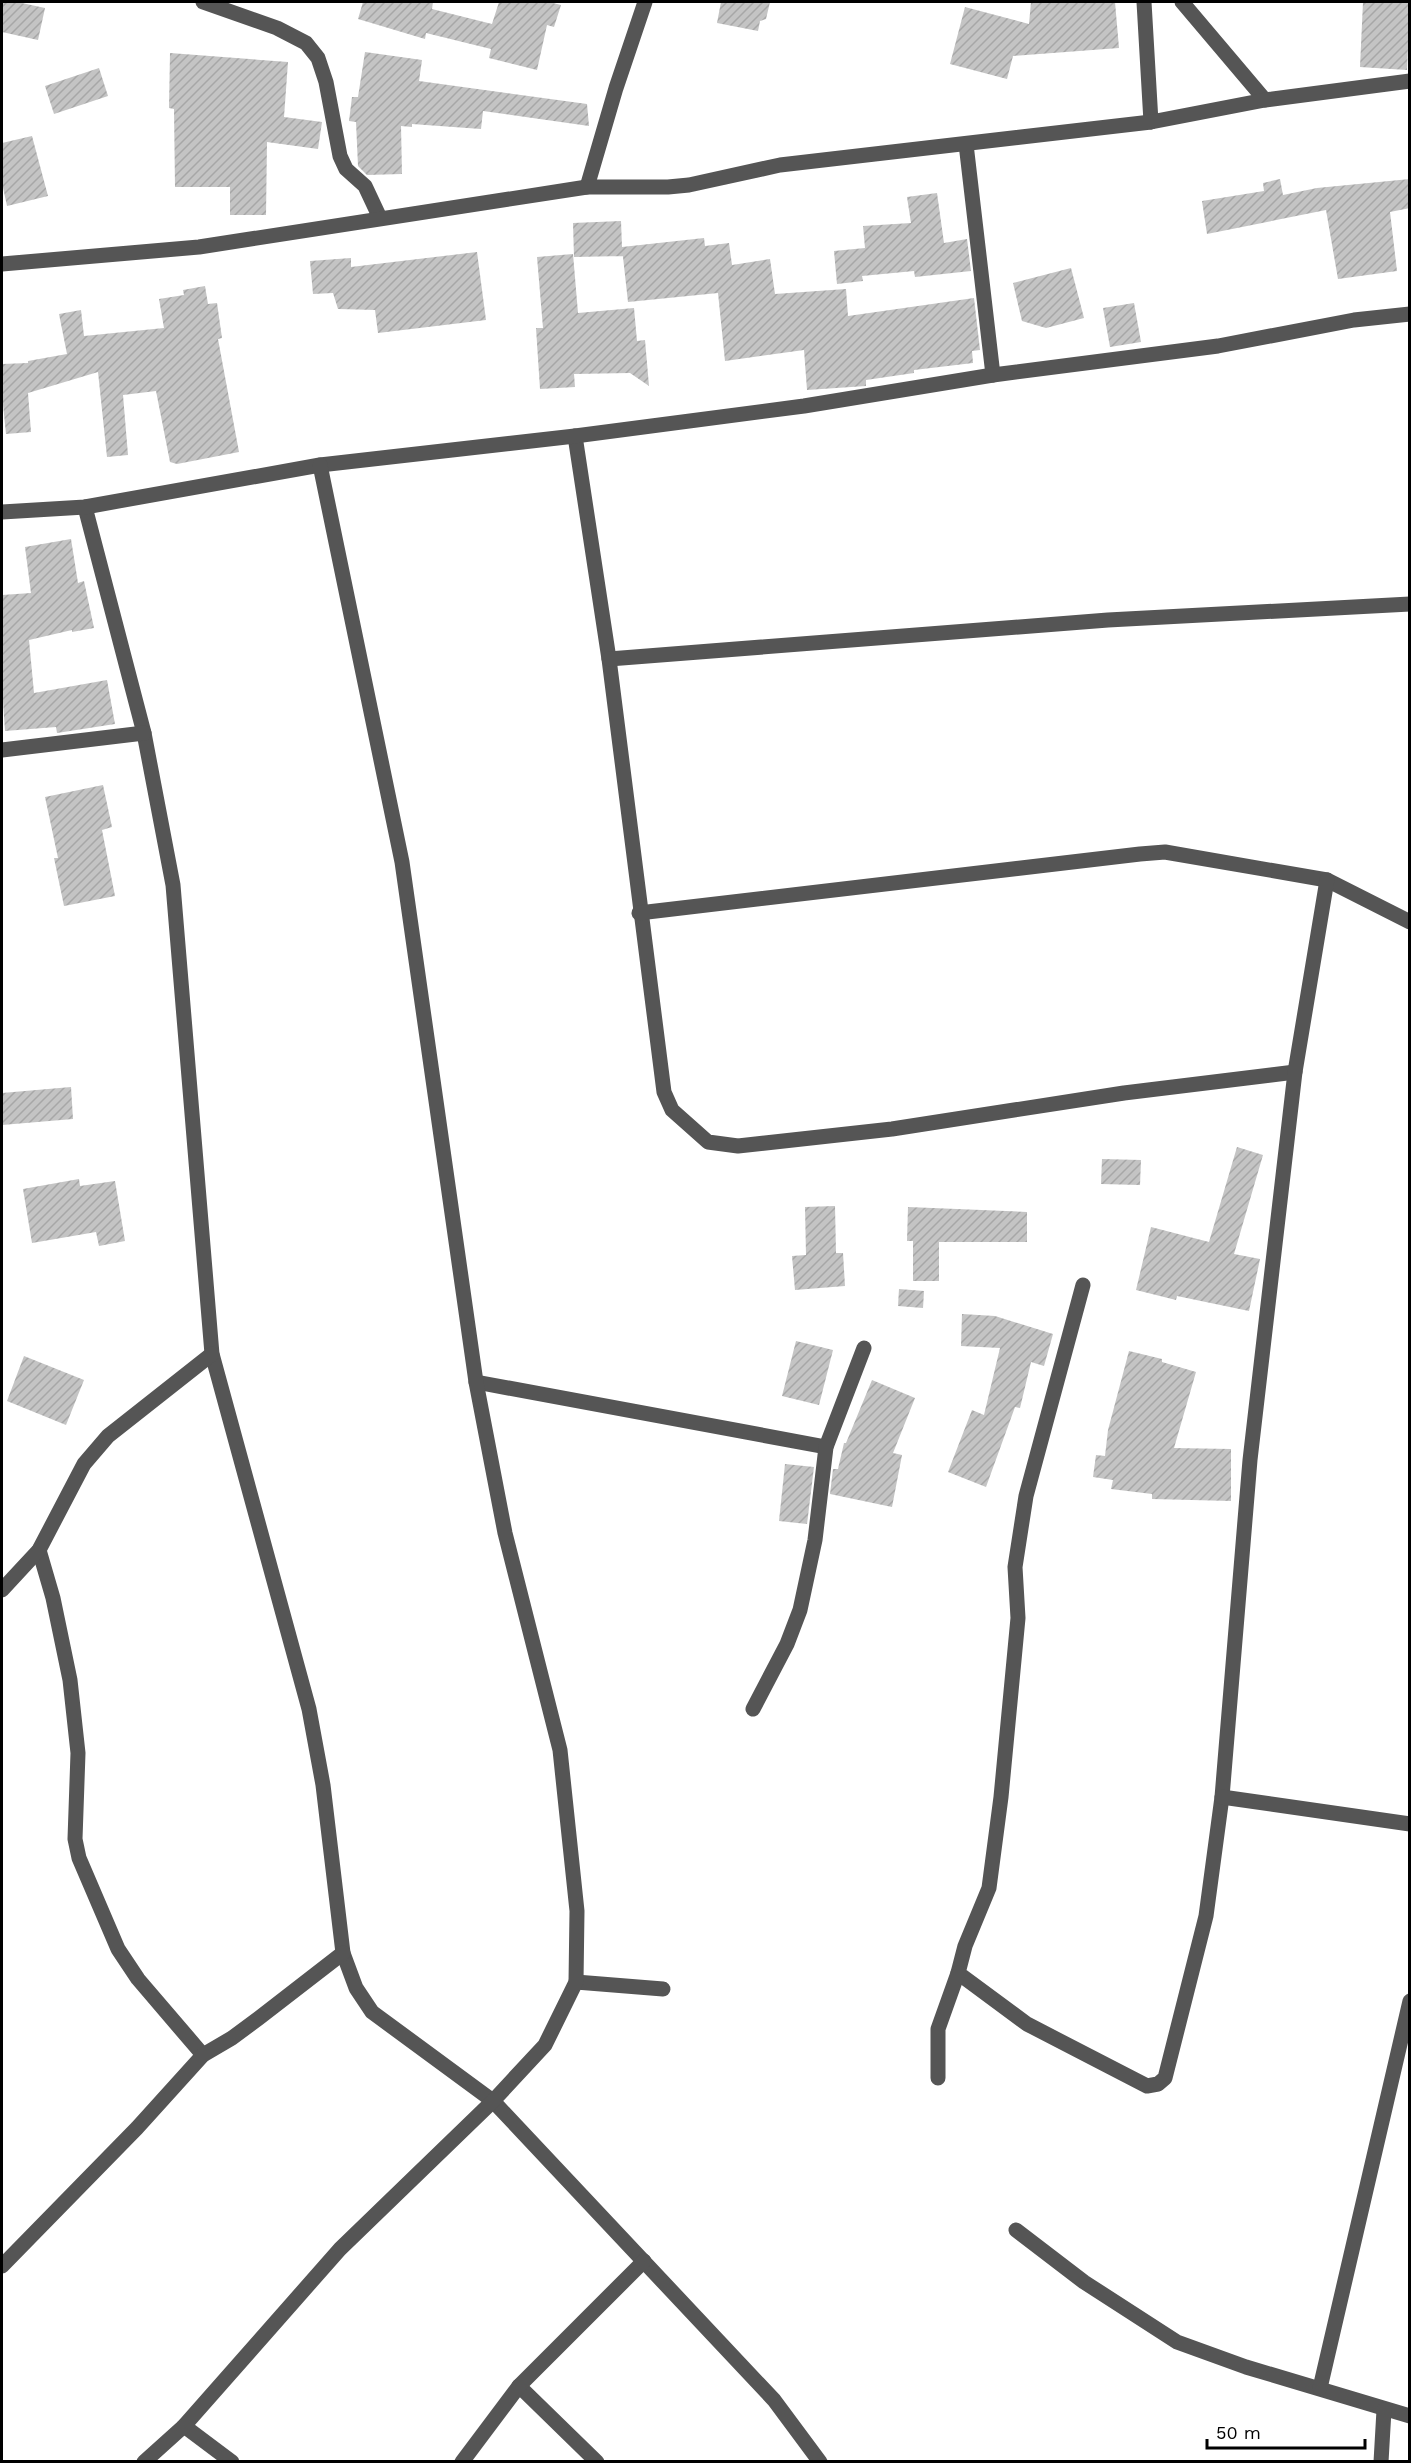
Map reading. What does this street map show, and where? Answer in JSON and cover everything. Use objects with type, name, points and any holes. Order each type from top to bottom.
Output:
[{"type":"street","points":[[203,2],[277,28],[306,43],[318,58],[326,82],[340,156],[346,169],[365,186],[380,218]]},
{"type":"street","points":[[587,187],[616,88],[645,2]]},
{"type":"street","points":[[1144,2],[1151,122]]},
{"type":"street","points":[[1182,2],[1264,100]]},
{"type":"street","points":[[2,264],[199,247],[587,187],[668,187],[780,165],[1151,122],[1264,100],[1410,81]]},
{"type":"street","points":[[966,144],[993,375]]},
{"type":"street","points":[[2,512],[85,507],[320,465],[576,436],[804,406],[993,375],[1218,346],[1354,320],[1410,314]]},
{"type":"street","points":[[576,436],[609,659],[639,913],[664,1092],[672,1110],[708,1142],[738,1146],[829,1137],[1124,1093],[1295,1072]]},
{"type":"street","points":[[144,2462],[184,2426],[340,2249],[493,2101],[550,2038],[576,1982],[577,1911],[560,1750],[505,1533],[476,1382],[402,862],[320,465]]},
{"type":"street","points":[[85,507],[144,733],[173,885],[212,1354],[309,1709],[323,1785],[343,1953],[356,1988],[372,2012],[493,2101],[774,2400],[820,2462]]},
{"type":"street","points":[[609,659],[1108,620],[1410,604]]},
{"type":"street","points":[[2,750],[144,733]]},
{"type":"street","points":[[639,913],[1165,852],[1327,880],[1410,922]]},
{"type":"street","points":[[958,1972],[1027,2024],[1147,2086],[1158,2084],[1165,2078],[1206,1916],[1222,1797],[1250,1460],[1295,1072],[1327,880]]},
{"type":"street","points":[[938,2078],[938,2029],[965,1946],[989,1888],[1001,1797],[1018,1618],[1015,1567],[1026,1496],[1083,1285]]},
{"type":"street","points":[[753,1709],[787,1644],[800,1610],[815,1540],[826,1447],[864,1348]]},
{"type":"street","points":[[2,1590],[39,1550],[84,1464],[108,1436],[212,1354]]},
{"type":"street","points":[[476,1382],[826,1447]]},
{"type":"street","points":[[39,1550],[53,1598],[70,1680],[78,1752],[75,1839],[79,1858],[118,1949],[138,1979],[202,2055]]},
{"type":"street","points":[[1222,1797],[1410,1824]]},
{"type":"street","points":[[2,2266],[137,2128],[202,2055],[258,2019],[343,1953]]},
{"type":"street","points":[[576,1982],[663,1989]]},
{"type":"street","points":[[1320,2388],[1410,2001]]},
{"type":"street","points":[[1017,2230],[1084,2282],[1177,2342],[1245,2367],[1410,2416]]},
{"type":"street","points":[[462,2462],[519,2386],[644,2261]]},
{"type":"street","points":[[519,2386],[597,2462]]},
{"type":"street","points":[[1381,2462],[1384,2410]]},
{"type":"street","points":[[184,2426],[232,2462]]},
{"type":"building","points":[[2,2],[17,2],[45,8],[38,40],[2,32]]},
{"type":"building","points":[[363,2],[433,2],[432,9],[492,24],[499,2],[549,2],[561,5],[554,27],[547,25],[537,70],[489,58],[491,49],[426,33],[425,39],[358,19]]},
{"type":"building","points":[[721,2],[770,2],[766,19],[760,21],[758,31],[717,23]]},
{"type":"building","points":[[1031,2],[1115,2],[1119,48],[1013,56],[1007,79],[950,64],[965,7],[1029,24]]},
{"type":"building","points":[[1363,2],[1410,2],[1407,70],[1360,67]]},
{"type":"building","points":[[365,52],[422,60],[419,81],[587,104],[589,126],[483,111],[481,129],[412,124],[412,127],[401,126],[402,174],[367,175],[358,166],[356,122],[349,121],[352,97],[358,97]]},
{"type":"building","points":[[170,53],[288,62],[284,117],[322,122],[318,149],[267,142],[266,215],[230,215],[230,187],[175,187],[174,109],[169,108]]},
{"type":"building","points":[[99,68],[108,96],[54,114],[45,86]]},
{"type":"building","points":[[32,136],[48,196],[7,206],[2,183],[2,143]]},
{"type":"building","points":[[1280,179],[1283,195],[1317,188],[1410,179],[1410,208],[1390,212],[1397,271],[1338,279],[1326,210],[1207,234],[1202,201],[1264,191],[1263,183]]},
{"type":"building","points":[[937,193],[944,243],[967,239],[971,271],[915,277],[914,271],[862,276],[863,281],[837,284],[834,251],[865,248],[863,226],[911,223],[907,197]]},
{"type":"building","points":[[621,221],[622,247],[704,238],[705,246],[729,243],[732,265],[770,259],[775,294],[846,289],[848,316],[974,298],[980,350],[972,351],[973,363],[914,370],[914,373],[866,380],[866,386],[807,390],[804,350],[725,361],[718,293],[628,302],[623,256],[574,257],[573,223]]},
{"type":"building","points":[[477,252],[486,320],[378,333],[375,310],[338,309],[333,293],[313,294],[310,261],[351,258],[351,267]]},
{"type":"building","points":[[573,254],[578,313],[634,308],[637,341],[645,340],[649,386],[630,373],[574,374],[575,387],[540,389],[536,328],[543,328],[537,257]]},
{"type":"building","points":[[1071,268],[1084,318],[1046,328],[1022,321],[1013,283]]},
{"type":"building","points":[[205,286],[208,304],[217,303],[222,338],[218,339],[239,452],[177,464],[170,462],[156,391],[123,395],[128,455],[107,457],[98,372],[28,393],[31,432],[6,434],[2,364],[28,363],[28,361],[67,354],[59,314],[81,310],[84,336],[164,328],[159,299],[184,295],[183,290]]},
{"type":"building","points":[[1134,303],[1141,342],[1110,347],[1103,308]]},
{"type":"building","points":[[71,539],[78,583],[84,581],[94,628],[72,632],[72,630],[29,640],[34,693],[107,680],[115,724],[57,733],[56,727],[5,731],[2,687],[2,595],[31,593],[25,547]]},
{"type":"building","points":[[103,785],[112,827],[102,830],[115,896],[64,906],[54,858],[58,858],[45,797]]},
{"type":"building","points":[[71,1087],[73,1119],[2,1125],[2,1093]]},
{"type":"building","points":[[1237,1147],[1263,1155],[1234,1254],[1260,1259],[1249,1311],[1177,1296],[1176,1300],[1136,1290],[1151,1227],[1209,1242]]},
{"type":"building","points":[[1102,1159],[1141,1160],[1140,1185],[1101,1184]]},
{"type":"building","points":[[79,1179],[80,1186],[115,1181],[125,1241],[99,1246],[96,1232],[32,1243],[23,1189]]},
{"type":"building","points":[[835,1206],[836,1253],[843,1253],[845,1286],[795,1290],[792,1256],[806,1255],[805,1207]]},
{"type":"building","points":[[908,1207],[1027,1212],[1027,1242],[939,1242],[939,1281],[913,1281],[913,1241],[907,1241]]},
{"type":"building","points":[[899,1289],[924,1291],[923,1308],[898,1306]]},
{"type":"building","points":[[962,1314],[995,1316],[1053,1334],[1044,1366],[1031,1362],[1020,1408],[1015,1407],[986,1487],[948,1472],[972,1410],[984,1415],[1000,1348],[961,1346]]},
{"type":"building","points":[[796,1341],[833,1350],[819,1405],[782,1396]]},
{"type":"building","points":[[1129,1351],[1162,1359],[1162,1362],[1196,1372],[1174,1448],[1231,1449],[1231,1501],[1152,1499],[1152,1494],[1111,1489],[1113,1480],[1093,1477],[1096,1455],[1105,1456],[1108,1430]]},
{"type":"building","points":[[24,1356],[84,1380],[66,1425],[7,1401]]},
{"type":"building","points":[[872,1380],[915,1398],[893,1453],[902,1455],[892,1507],[830,1494],[833,1469],[838,1469],[844,1443],[846,1443]]},
{"type":"building","points":[[785,1464],[814,1467],[807,1524],[779,1521]]}]
